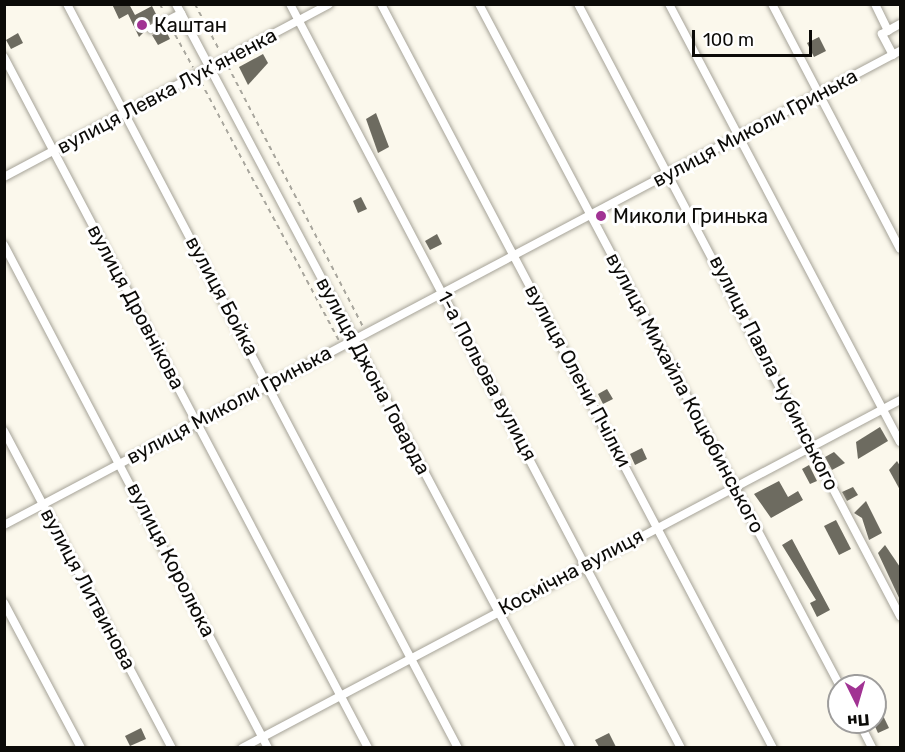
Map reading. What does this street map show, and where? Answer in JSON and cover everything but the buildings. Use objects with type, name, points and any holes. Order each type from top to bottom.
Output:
[{"type":"street","name":"вулиця Бойка","points":[[67,4],[458,747]]},
{"type":"street","name":"вулиця Джона Говарда","points":[[176,4],[572,747]]},
{"type":"street","name":"1-а Польова вулиця","points":[[290,4],[681,747]]},
{"type":"street","name":"вулиця Левка Лук'яненка","points":[[4,177],[329,4]]},
{"type":"street","name":"вулиця Олени Пчілки","points":[[381,4],[773,747]]},
{"type":"street","name":"вулиця Михайла Коцюбинського","points":[[479,4],[834,674]]},
{"type":"street","name":"вулиця Павла Чубинського","points":[[578,4],[900,616]]},
{"type":"street","points":[[669,4],[900,442]]},
{"type":"street","points":[[772,4],[900,249]]},
{"type":"street","points":[[874,4],[888,31]]},
{"type":"street","points":[[151,29],[181,14]]},
{"type":"street","points":[[897,53],[882,34],[900,24]]},
{"type":"street","name":"вулиця Миколи Гринька","points":[[4,525],[513,253],[669,174],[897,53]]},
{"type":"street","name":"вулиця Дровнікова","points":[[4,57],[368,747]]},
{"type":"street","name":"вулиця Королюка","points":[[4,245],[121,463],[268,747]]},
{"type":"street","name":"Космічна вулиця","points":[[242,747],[410,656],[900,400]]},
{"type":"street","name":"вулиця Литвинова","points":[[4,431],[172,747]]},
{"type":"street","points":[[4,603],[81,747]]},
{"type":"path","points":[[195,4],[366,332]]},
{"type":"path","points":[[168,21],[342,345]]},
{"type":"place","name":"Каштан","points":[[142,25]]},
{"type":"place","name":"Миколи Гринька","points":[[601,216]]}]
